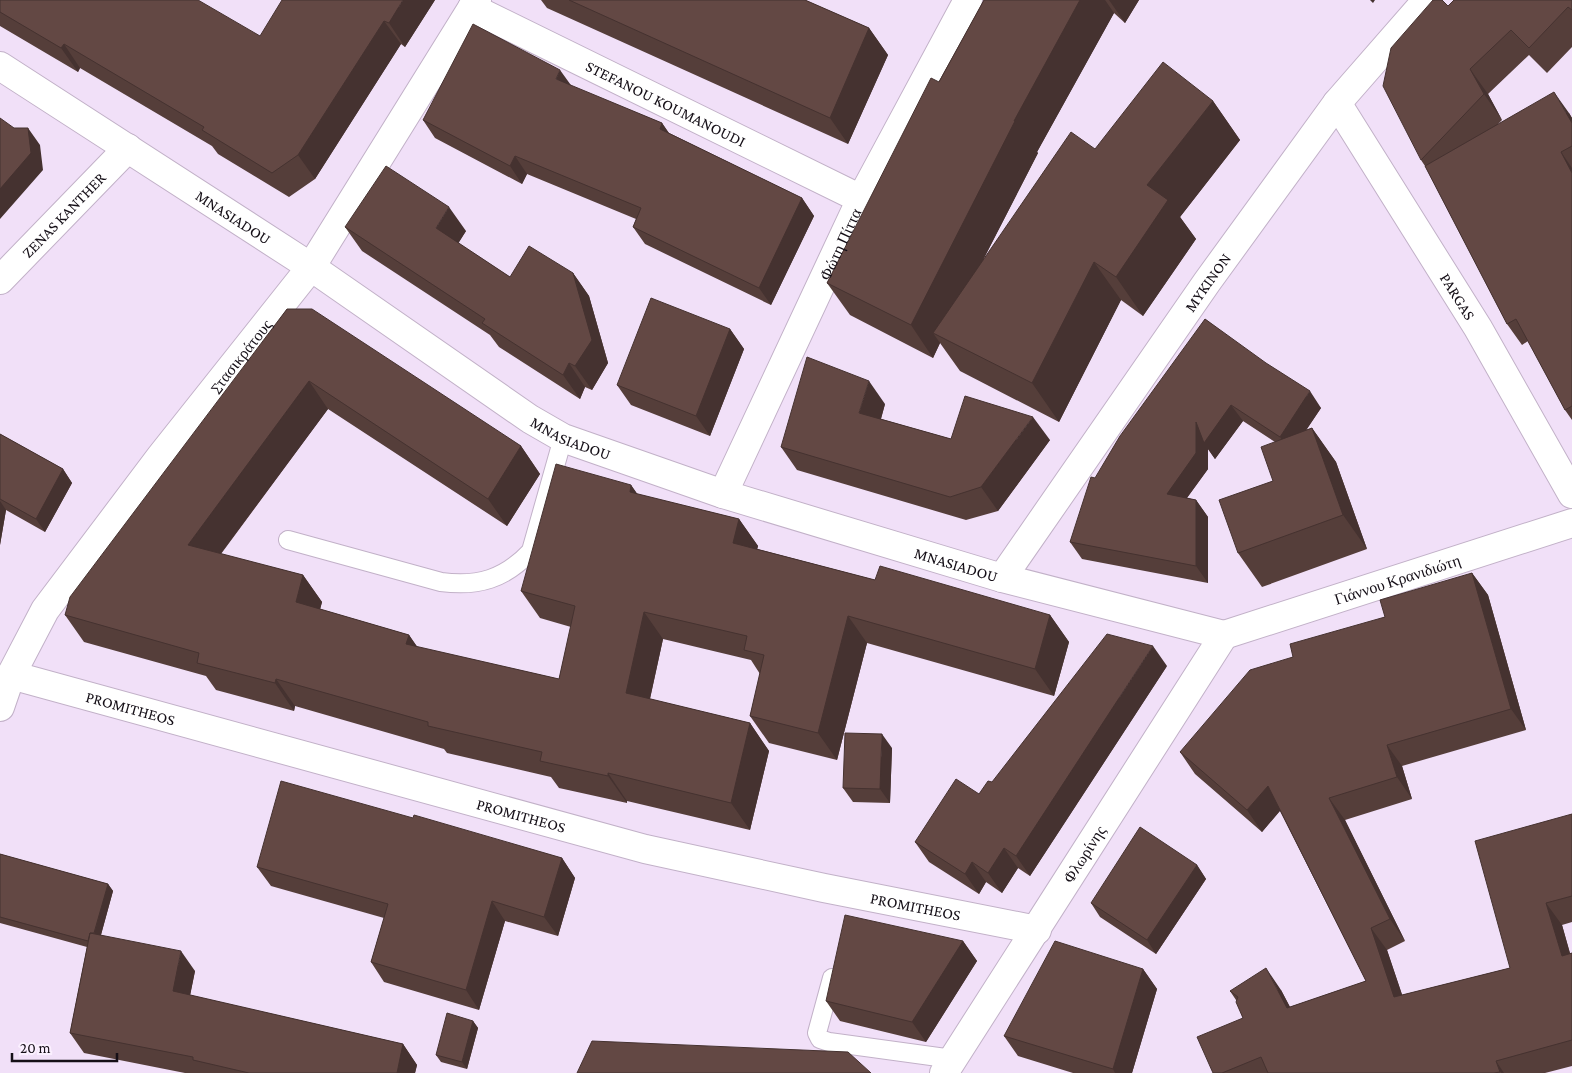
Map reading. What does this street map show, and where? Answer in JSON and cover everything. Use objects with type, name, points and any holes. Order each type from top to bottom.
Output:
[{"type":"street","name":"Φώτη Πίττα","points":[[723,494],[861,199],[968,0]]},
{"type":"street","name":"MYKINON","points":[[1002,578],[1201,290],[1337,103],[1427,0]]},
{"type":"street","name":"STEFANOU KOUMANOUDI","points":[[475,4],[861,199]]},
{"type":"street","name":"Στασικράτους","points":[[0,707],[11,675],[45,610],[160,456],[311,267],[475,4]]},
{"type":"street","name":"MNASIADOU","points":[[0,66],[311,267],[530,419],[563,438],[723,494],[1002,578],[1224,635]]},
{"type":"street","name":"PARGAS","points":[[1337,103],[1478,328],[1572,494]]},
{"type":"street","name":"ZENAS KANTHER","points":[[0,280],[128,148]]},
{"type":"street","name":"Γιάννου Κρανιδιώτη","points":[[1224,635],[1572,522]]},
{"type":"street","name":"Φλωρίνης","points":[[949,1066],[1224,635]]},
{"type":"street","name":"PROMITHEOS","points":[[11,675],[645,849],[824,888],[1037,930]]},
{"type":"lane","points":[[288,540],[440,582],[461,585],[483,582],[504,574],[519,564],[531,551],[563,438]]},
{"type":"lane","points":[[837,959],[817,1032],[820,1039],[949,1066]]},
{"type":"building","points":[[0,0],[198,0],[260,36],[282,0],[403,0],[389,23],[384,21],[298,155],[272,173],[202,130],[204,127],[64,44],[61,48],[0,12]]},
{"type":"building","points":[[569,0],[805,0],[869,28],[830,118]]},
{"type":"building","points":[[984,0],[1080,0],[1014,121],[911,325],[827,283],[931,78],[939,82]]},
{"type":"building","points":[[1433,0],[1442,0],[1448,6],[1454,0],[1572,0],[1572,10],[1568,7],[1529,48],[1511,30],[1470,69],[1484,94],[1421,160],[1383,86],[1391,48]]},
{"type":"building","points":[[473,24],[560,70],[556,79],[662,123],[660,129],[802,198],[759,288],[633,227],[641,208],[515,156],[510,166],[423,120]]},
{"type":"building","points":[[1163,62],[1213,101],[1147,185],[1168,200],[1116,277],[1094,262],[1032,383],[933,333],[1071,132],[1095,149]]},
{"type":"building","points":[[1554,92],[1572,123],[1572,146],[1561,152],[1572,173],[1572,406],[1565,410],[1516,319],[1507,324],[1425,166]]},
{"type":"building","points":[[0,118],[14,128],[28,128],[31,153],[0,189]]},
{"type":"building","points":[[386,166],[449,207],[436,228],[510,277],[529,246],[573,273],[592,340],[575,366],[569,363],[563,375],[482,323],[485,319],[345,227]]},
{"type":"building","points":[[651,298],[730,329],[696,416],[617,385]]},
{"type":"building","points":[[287,309],[312,309],[521,446],[488,499],[309,381],[188,545],[303,575],[296,602],[409,635],[406,644],[559,679],[575,606],[521,591],[556,464],[631,485],[630,492],[739,519],[733,543],[875,580],[880,566],[1050,615],[1035,669],[848,616],[818,733],[750,716],[764,655],[744,650],[747,636],[644,612],[626,693],[750,723],[731,803],[608,773],[608,776],[540,761],[542,752],[428,726],[428,722],[276,679],[275,683],[197,663],[199,653],[65,615],[70,597]]},
{"type":"building","points":[[1205,319],[1266,363],[1310,391],[1280,437],[1231,405],[1204,443],[1196,422],[1196,453],[1167,494],[1196,500],[1196,566],[1070,542],[1091,477],[1095,478],[1120,436]]},
{"type":"building","points":[[807,357],[869,381],[859,413],[951,439],[965,396],[1033,417],[981,487],[950,497],[781,447]]},
{"type":"building","points":[[1312,428],[1343,515],[1238,553],[1219,500],[1273,481],[1261,447]]},
{"type":"building","points":[[0,434],[63,469],[36,519],[0,499]]},
{"type":"building","points":[[1472,573],[1511,709],[1387,745],[1397,777],[1329,798],[1390,919],[1371,928],[1394,997],[1510,968],[1475,841],[1572,814],[1572,896],[1546,903],[1562,956],[1572,953],[1572,1040],[1496,1061],[1500,1072],[1494,1073],[1268,1073],[1261,1057],[1222,1073],[1213,1073],[1197,1037],[1243,1018],[1236,1002],[1238,997],[1230,991],[1266,968],[1287,1008],[1366,981],[1268,786],[1247,810],[1180,752],[1250,670],[1293,657],[1290,644],[1385,617],[1380,600]]},
{"type":"building","points":[[1107,634],[1153,646],[1016,856],[1004,848],[988,873],[972,862],[965,874],[915,842],[956,779],[979,794],[988,781],[992,782]]},
{"type":"building","points":[[845,733],[882,734],[880,789],[843,788]]},
{"type":"building","points":[[281,781],[413,818],[414,815],[562,858],[544,917],[492,901],[466,990],[371,962],[388,904],[257,867]]},
{"type":"building","points":[[1140,827],[1197,865],[1147,940],[1091,903]]},
{"type":"building","points":[[0,854],[108,884],[94,933],[90,933],[88,941],[0,917]]},
{"type":"building","points":[[845,915],[963,941],[912,1022],[826,1001]]},
{"type":"building","points":[[90,933],[181,951],[173,991],[403,1044],[397,1073],[249,1073],[193,1060],[193,1057],[70,1033]]},
{"type":"building","points":[[1055,941],[1143,969],[1113,1069],[1004,1036]]},
{"type":"building","points":[[447,1013],[473,1021],[462,1062],[436,1055]]},
{"type":"building","points":[[592,1041],[848,1052],[871,1073],[577,1073]]}]
